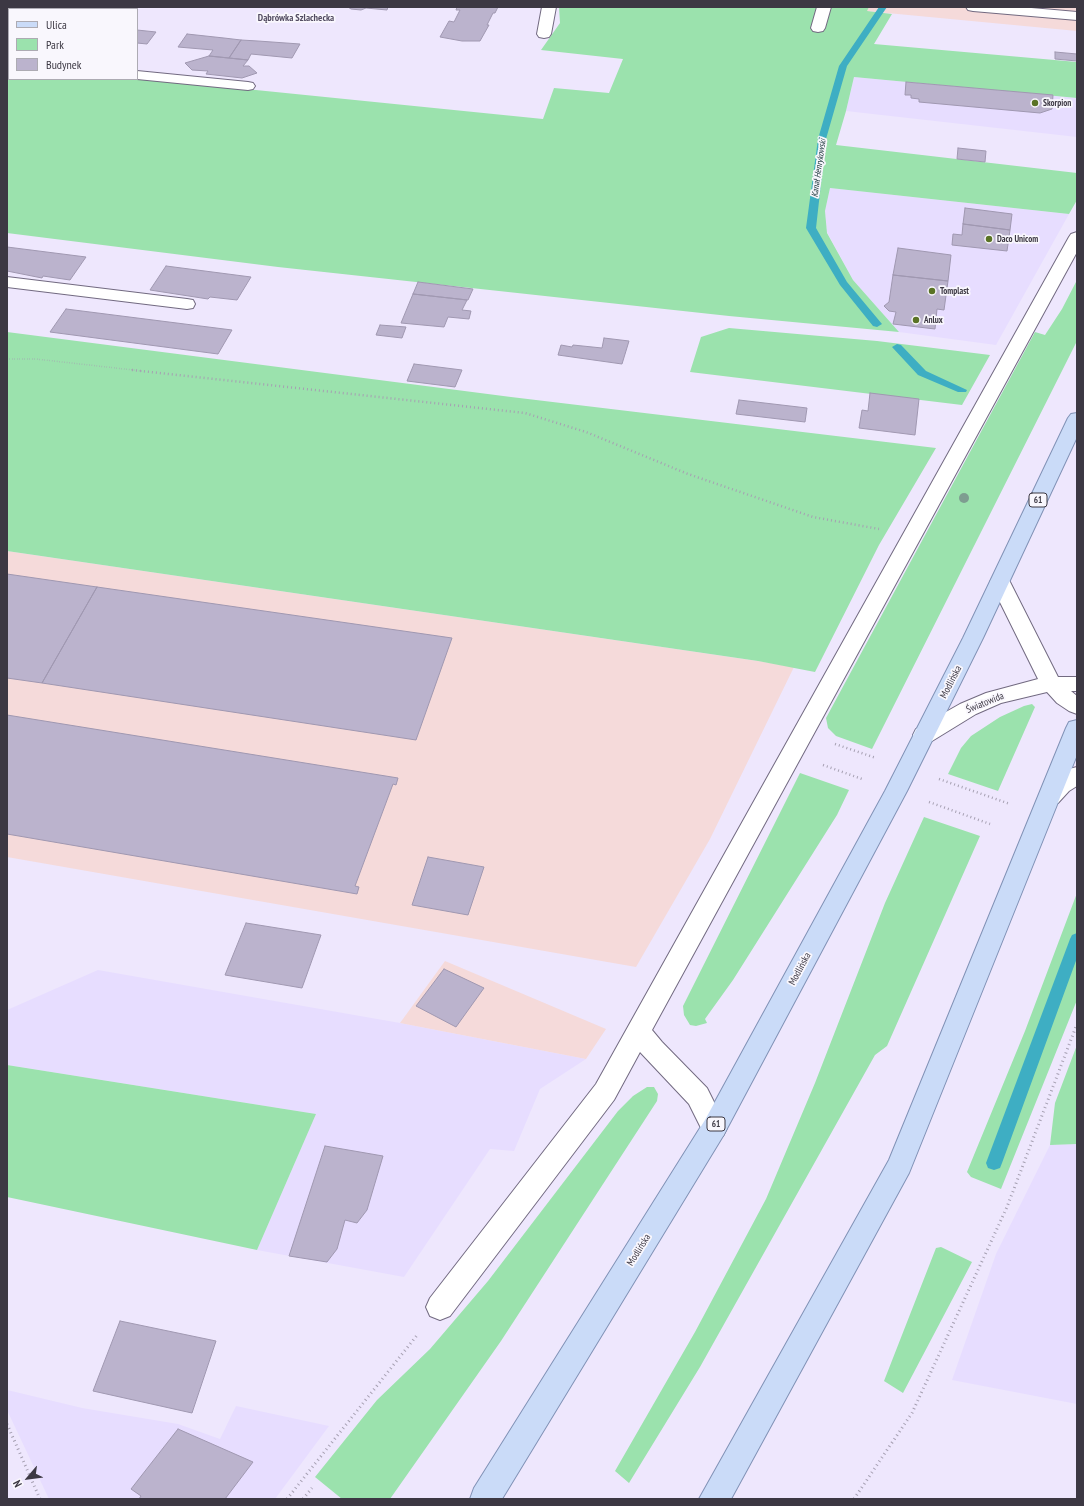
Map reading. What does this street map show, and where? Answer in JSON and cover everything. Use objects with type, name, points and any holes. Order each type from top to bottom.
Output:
[{"type":"main road","name":"Modlińska","points":[[485,1499],[714,1128],[924,735],[1000,582],[1077,418]]},
{"type":"main road","points":[[714,1499],[900,1165],[1077,728]]},
{"type":"street","points":[[544,34],[549,7]]},
{"type":"street","points":[[818,28],[824,7]]},
{"type":"street","points":[[973,7],[1077,16]]},
{"type":"street","points":[[138,74],[248,86]]},
{"type":"street","points":[[440,1307],[605,1092],[738,849],[793,755],[803,733],[1077,237]]},
{"type":"street","points":[[7,282],[187,304]]},
{"type":"street","points":[[1000,582],[1051,684],[1065,698],[1077,706]]},
{"type":"street","name":"Światowida","points":[[924,735],[968,709],[994,698],[1025,689],[1051,684],[1077,684]]},
{"type":"street","points":[[1050,797],[1062,785],[1077,775]]},
{"type":"street","points":[[638,1030],[653,1050],[698,1096],[706,1109],[714,1128]]},
{"type":"path","points":[[7,359],[36,359],[525,413],[586,432],[688,474],[813,517],[876,529],[915,530]]},
{"type":"path","points":[[803,733],[874,757]]},
{"type":"path","points":[[793,755],[862,779]]},
{"type":"path","points":[[940,780],[1001,800]]},
{"type":"path","points":[[929,802],[990,824]]},
{"type":"path","points":[[854,1499],[912,1413],[1007,1207],[1077,1024]]},
{"type":"path","points":[[288,1499],[440,1307]]},
{"type":"path","points":[[7,1424],[40,1499]]},
{"type":"path","points":[[303,1499],[312,1488]]},
{"type":"shaded area","points":[[869,7],[1077,7],[1077,31],[866,11]]},
{"type":"shaded area","points":[[854,77],[1077,98],[1077,137],[846,111]]},
{"type":"shaded area","points":[[830,188],[1069,214],[996,345],[899,332],[853,280],[827,232],[825,211]]},
{"type":"shaded area","points":[[7,551],[794,667],[710,839],[636,967],[7,857]]},
{"type":"shaded area","points":[[445,961],[606,1029],[586,1059],[400,1023]]},
{"type":"shaded area","points":[[98,970],[400,1023],[586,1059],[540,1089],[514,1151],[490,1149],[404,1277],[257,1250],[316,1114],[7,1065],[7,1010]]},
{"type":"shaded area","points":[[1077,1144],[1077,1404],[952,1380],[996,1254],[1050,1145]]},
{"type":"shaded area","points":[[7,1390],[82,1408],[178,1424],[220,1439],[236,1406],[329,1426],[275,1499],[49,1499],[7,1410]]},
{"type":"green space","points":[[559,7],[869,7],[867,11],[892,14],[874,44],[1077,62],[1077,98],[854,77],[836,145],[1077,173],[1077,200],[1069,214],[830,188],[825,211],[827,233],[853,280],[899,332],[729,316],[278,267],[7,233],[7,65],[8,80],[138,80],[138,78],[543,119],[554,88],[609,93],[623,59],[541,50],[560,23]]},
{"type":"green space","points":[[1077,280],[1077,341],[872,749],[836,736],[828,728],[826,718],[1035,332],[1045,335],[1062,309]]},
{"type":"green space","points":[[729,328],[877,341],[990,355],[962,405],[690,372],[701,337]]},
{"type":"green space","points":[[7,332],[511,397],[936,448],[879,545],[815,672],[758,661],[7,551]]},
{"type":"green space","points":[[1032,704],[1035,707],[998,791],[948,774],[961,748],[971,736],[1000,717]]},
{"type":"green space","points":[[800,773],[849,790],[837,815],[733,980],[705,1019],[707,1023],[696,1026],[690,1025],[684,1015],[683,1006]]},
{"type":"green space","points":[[924,817],[980,836],[887,1046],[875,1055],[700,1367],[629,1483],[615,1471],[695,1332],[766,1199],[815,1083],[885,903]]},
{"type":"green space","points":[[1077,893],[1077,1000],[1001,1189],[971,1177],[967,1172],[1025,1031]]},
{"type":"green space","points":[[1077,1045],[1077,1144],[1050,1145],[1055,1103]]},
{"type":"green space","points":[[7,1065],[316,1114],[257,1250],[7,1197]]},
{"type":"green space","points":[[647,1087],[654,1087],[658,1094],[657,1101],[501,1341],[390,1499],[342,1499],[315,1477],[377,1400],[430,1349],[488,1281],[618,1111],[633,1096]]},
{"type":"green space","points":[[941,1247],[972,1262],[903,1393],[884,1381],[936,1248]]},
{"type":"building","points":[[348,7],[388,7],[387,10],[366,8],[361,10],[351,9]]},
{"type":"building","points":[[457,7],[498,7],[495,13],[493,13],[487,25],[489,25],[480,41],[462,41],[440,37],[449,21],[454,22],[460,10],[456,10]]},
{"type":"building","points":[[138,30],[156,32],[147,44],[138,43]]},
{"type":"building","points":[[187,34],[241,40],[229,58],[209,56],[213,50],[178,47]]},
{"type":"building","points":[[241,40],[300,44],[292,58],[251,54],[248,60],[229,58]]},
{"type":"building","points":[[1055,52],[1077,54],[1077,61],[1055,59]]},
{"type":"building","points":[[209,56],[248,60],[243,66],[249,66],[257,73],[242,78],[206,74],[208,71],[192,70],[185,63]]},
{"type":"building","points":[[906,82],[1053,95],[1052,109],[1040,113],[919,102],[919,99],[911,98],[911,95],[905,95]]},
{"type":"building","points":[[958,148],[986,151],[985,162],[957,159]]},
{"type":"building","points":[[965,208],[1012,214],[1010,230],[963,224]]},
{"type":"building","points":[[963,224],[1010,230],[1007,251],[952,245],[953,234],[962,235]]},
{"type":"building","points":[[7,247],[86,257],[70,280],[43,276],[42,278],[7,271]]},
{"type":"building","points":[[898,248],[951,255],[948,281],[893,275]]},
{"type":"building","points":[[166,266],[251,277],[237,300],[210,297],[208,299],[150,290]]},
{"type":"building","points":[[893,275],[948,281],[944,310],[937,309],[935,329],[893,324],[896,312],[889,311],[884,306],[889,302]]},
{"type":"building","points":[[418,282],[473,289],[468,300],[413,294]]},
{"type":"building","points":[[413,294],[467,300],[462,310],[471,311],[469,319],[448,317],[444,327],[401,323]]},
{"type":"building","points":[[66,309],[232,330],[218,354],[50,332]]},
{"type":"building","points":[[380,325],[406,327],[402,338],[376,335]]},
{"type":"building","points":[[604,338],[629,341],[622,364],[558,355],[561,345],[602,348]]},
{"type":"building","points":[[414,364],[462,370],[455,387],[407,381]]},
{"type":"building","points":[[870,393],[919,399],[915,435],[859,428],[862,410],[868,411]]},
{"type":"building","points":[[739,400],[807,408],[805,422],[736,414]]},
{"type":"building","points":[[7,574],[97,587],[42,683],[7,678]]},
{"type":"building","points":[[97,587],[452,638],[416,740],[42,683]]},
{"type":"building","points":[[7,715],[398,778],[396,785],[393,784],[355,886],[359,887],[357,894],[7,834]]},
{"type":"building","points":[[428,857],[484,867],[468,915],[412,905]]},
{"type":"building","points":[[246,923],[321,935],[302,988],[225,975]]},
{"type":"building","points":[[444,969],[484,988],[456,1027],[416,1006]]},
{"type":"building","points":[[325,1146],[383,1156],[367,1210],[357,1223],[345,1220],[337,1249],[327,1262],[289,1256]]},
{"type":"building","points":[[120,1321],[216,1341],[192,1413],[93,1391]]},
{"type":"building","points":[[178,1429],[253,1462],[225,1499],[139,1499],[141,1496],[131,1489]]},
{"type":"waterway","name":"Kanał Henrykowski","points":[[877,324],[843,283],[811,228],[822,139],[843,66],[883,7]]},
{"type":"waterway","name":"Kanał Henrykowski","points":[[897,347],[922,373],[962,390]]},
{"type":"waterway","points":[[994,1163],[1077,939]]},
{"type":"place","name":"Skorpion","points":[[1035,103]]},
{"type":"place","name":"Daco Unicom","points":[[989,239]]},
{"type":"place","name":"Tomplast","points":[[932,291]]},
{"type":"place","name":"Anlux","points":[[916,320]]},
{"type":"district","name":"Dąbrówka Szlachecka","points":[[296,18]]}]
